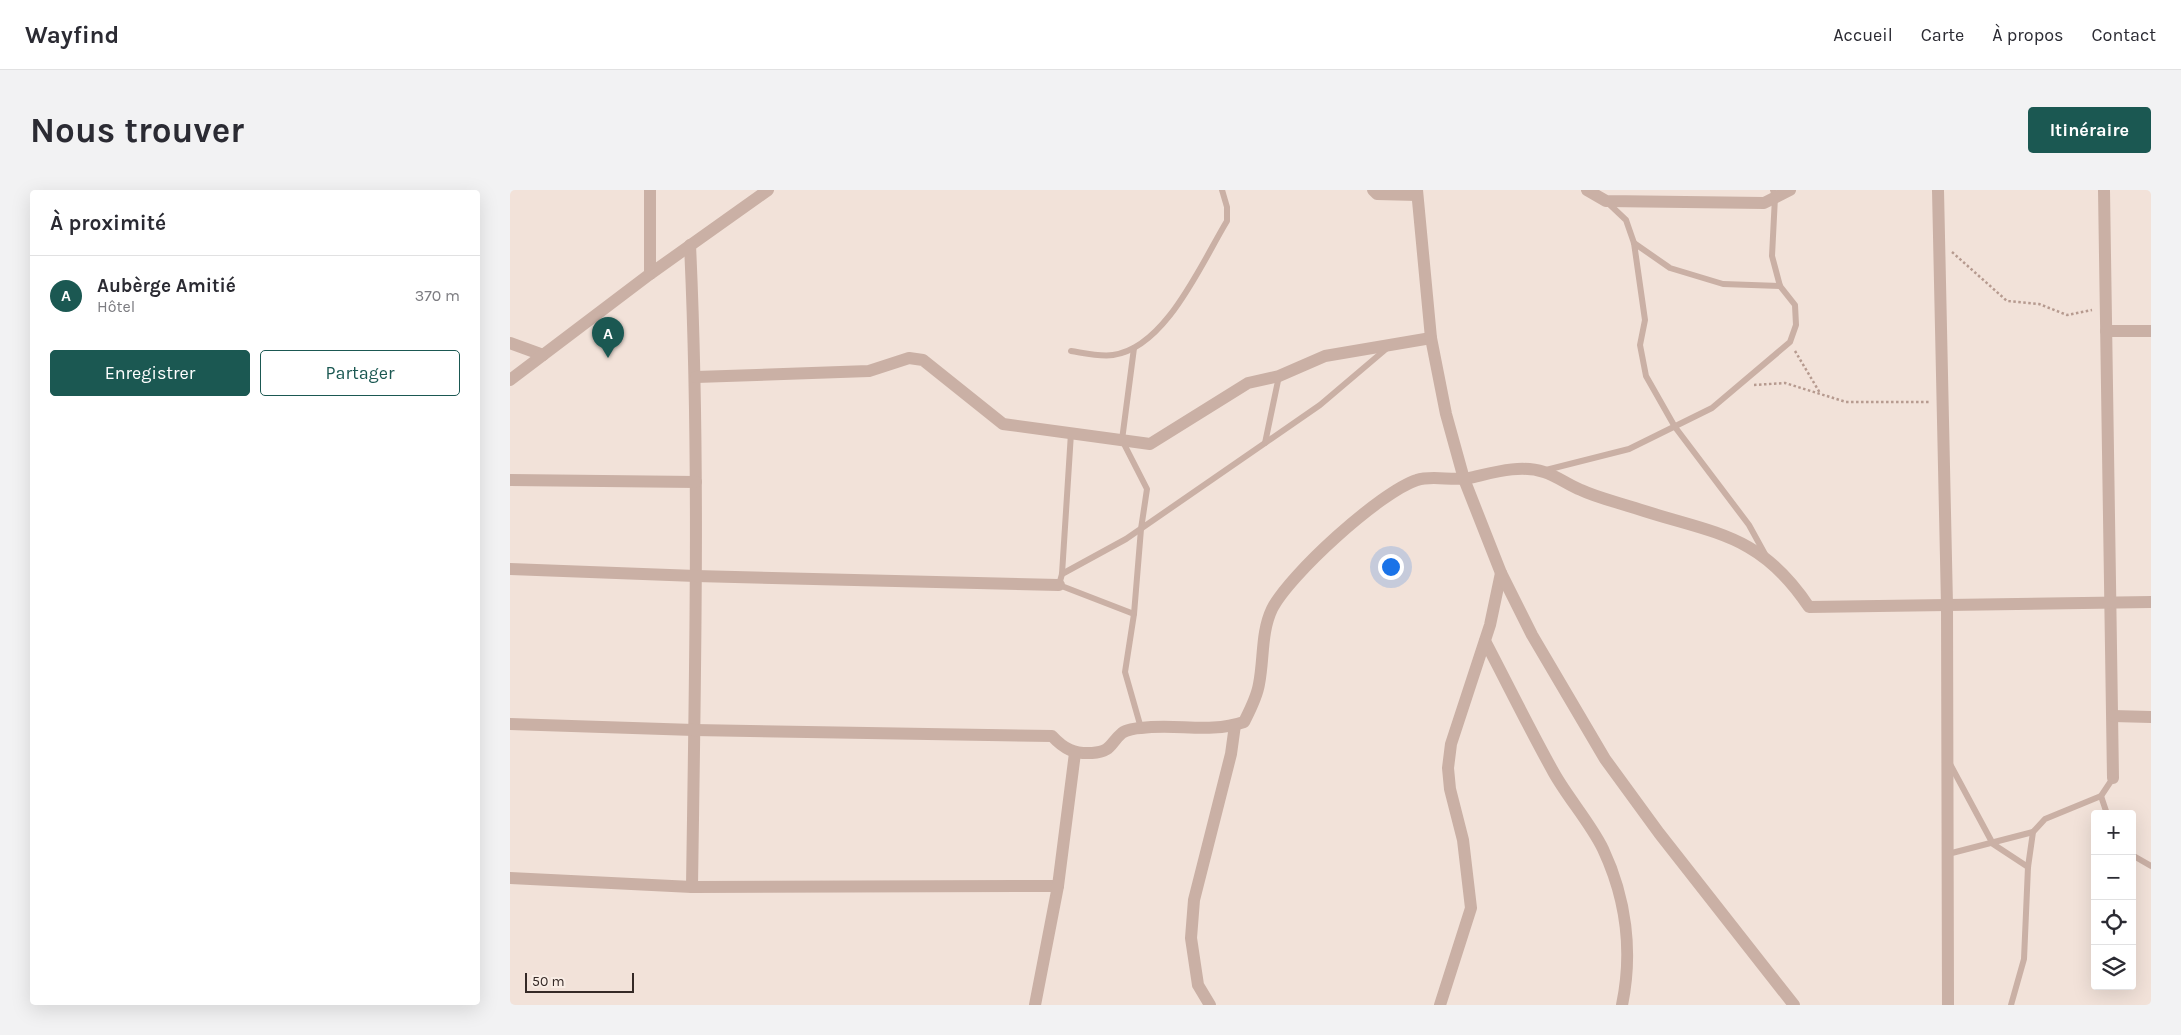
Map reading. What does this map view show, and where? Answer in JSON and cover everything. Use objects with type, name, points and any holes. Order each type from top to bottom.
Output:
[{"type":"street","points":[[650,190],[650,274]]},
{"type":"street","points":[[510,380],[650,274],[768,190]]},
{"type":"street","points":[[1373,190],[1376,194],[1417,192],[1431,338],[1446,414],[1464,479],[1500,573],[1532,634],[1605,759],[1659,833],[1794,1005]]},
{"type":"street","points":[[1587,190],[1606,201],[1764,203],[1774,194],[1790,190]]},
{"type":"street","points":[[1938,190],[1947,605],[1948,1005]]},
{"type":"street","points":[[2104,190],[2114,778]]},
{"type":"street","points":[[690,245],[696,377],[696,576],[692,887]]},
{"type":"street","points":[[2106,331],[2151,331]]},
{"type":"street","points":[[696,377],[869,371],[909,358],[923,360],[1003,424],[1150,444],[1248,383],[1279,376],[1325,356],[1431,338]]},
{"type":"street","points":[[510,343],[543,355]]},
{"type":"street","points":[[510,724],[694,730],[1052,736],[1064,748],[1075,753],[1095,753],[1110,749],[1123,732],[1141,728],[1226,728],[1244,722],[1251,709],[1259,684],[1262,651],[1271,612],[1292,580],[1327,545],[1404,485],[1419,479],[1464,479],[1507,470],[1543,471],[1582,491],[1735,538],[1767,557],[1793,582],[1809,607],[2151,602]]},
{"type":"street","points":[[510,480],[696,482]]},
{"type":"street","points":[[510,569],[696,576],[1061,579]]},
{"type":"street","points":[[1440,1005],[1471,908],[1463,840],[1450,789],[1448,768],[1452,744],[1485,641],[1500,573]]},
{"type":"street","points":[[1485,641],[1554,773],[1603,848],[1622,898],[1627,925],[1627,960],[1622,1005]]},
{"type":"street","points":[[2113,716],[2151,717]]},
{"type":"street","points":[[1210,1005],[1198,986],[1191,938],[1194,900],[1231,754],[1235,725]]},
{"type":"street","points":[[1035,1005],[1058,886],[1075,753]]},
{"type":"street","points":[[510,878],[692,887],[1058,886]]},
{"type":"lane","points":[[1071,351],[1114,355],[1134,348],[1156,333],[1169,319],[1227,221],[1227,207],[1222,190]]},
{"type":"lane","points":[[1543,471],[1629,449],[1712,408],[1790,342],[1796,325],[1795,305],[1780,286],[1772,256],[1774,194]]},
{"type":"lane","points":[[1606,201],[1626,220],[1634,243],[1645,320],[1640,345],[1646,376],[1675,427],[1749,525],[1767,557]]},
{"type":"lane","points":[[1634,243],[1670,268],[1722,284],[1780,286]]},
{"type":"lane","points":[[1061,579],[1141,529],[1320,405],[1391,345]]},
{"type":"lane","points":[[1134,348],[1122,440],[1147,489],[1141,529],[1134,614],[1125,672],[1141,728]]},
{"type":"lane","points":[[1265,443],[1279,376]]},
{"type":"lane","points":[[1061,579],[1071,433]]},
{"type":"lane","points":[[1061,579],[1134,614]]},
{"type":"lane","points":[[1947,759],[1993,844],[2028,868]]},
{"type":"lane","points":[[1948,854],[1993,844],[2033,832],[2045,819],[2101,796],[2114,778]]},
{"type":"lane","points":[[2101,796],[2105,810]]},
{"type":"lane","points":[[2010,1005],[2024,959],[2028,868],[2033,832]]},
{"type":"lane","points":[[2136,857],[2151,866]]},
{"type":"path","points":[[1940,241],[2007,301],[2039,304],[2067,315],[2090,310],[2106,312]]},
{"type":"path","points":[[1790,342],[1800,362],[1821,394]]},
{"type":"path","points":[[1738,386],[1785,383],[1846,402],[1943,402]]},
{"type":"place","name":"Aubèrge Amitié","points":[[608,358]]}]
